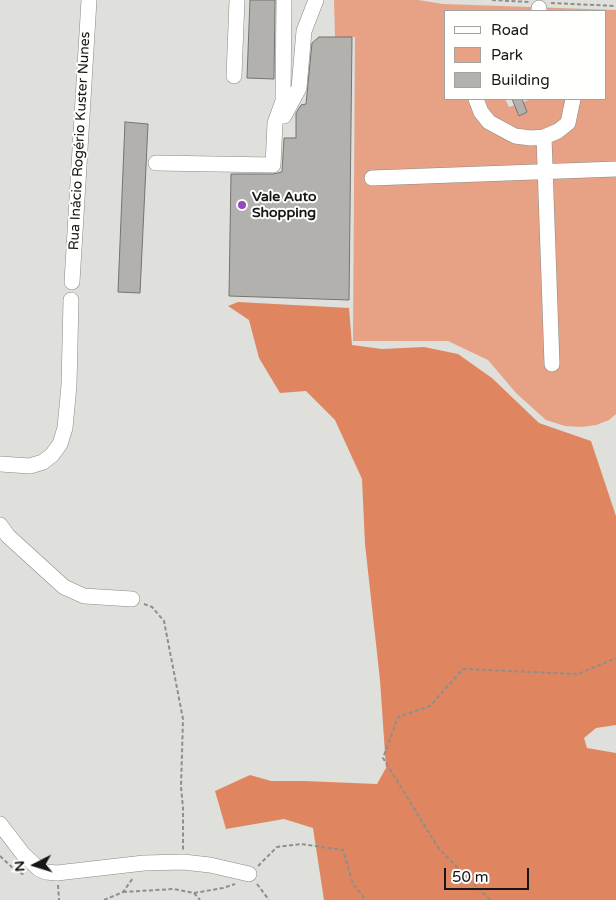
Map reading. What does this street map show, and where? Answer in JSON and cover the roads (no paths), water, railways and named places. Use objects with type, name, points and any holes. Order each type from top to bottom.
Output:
[{"type":"street","name":"Rua Inácio Rogério Kuster Nunes","points":[[72,282],[89,0]]},
{"type":"street","points":[[234,76],[237,0]]},
{"type":"street","points":[[284,0],[284,108]]},
{"type":"street","points":[[156,163],[274,165],[275,124],[299,88],[304,31],[316,0]]},
{"type":"street","points":[[476,100],[481,112],[489,122],[515,136],[531,138],[544,137],[558,131],[568,123],[574,100]]},
{"type":"street","points":[[544,137],[552,364]]},
{"type":"street","points":[[372,178],[616,170]]},
{"type":"street","points":[[0,464],[30,466],[44,462],[60,444],[65,428],[69,384],[71,300]]},
{"type":"street","points":[[0,525],[8,536],[64,586],[84,596],[132,599]]},
{"type":"street","points":[[0,824],[23,854],[39,869],[46,872],[57,873],[144,863],[183,862],[210,865],[249,874]]},
{"type":"place","name":"Vale Auto Shopping","points":[[242,205]]}]
